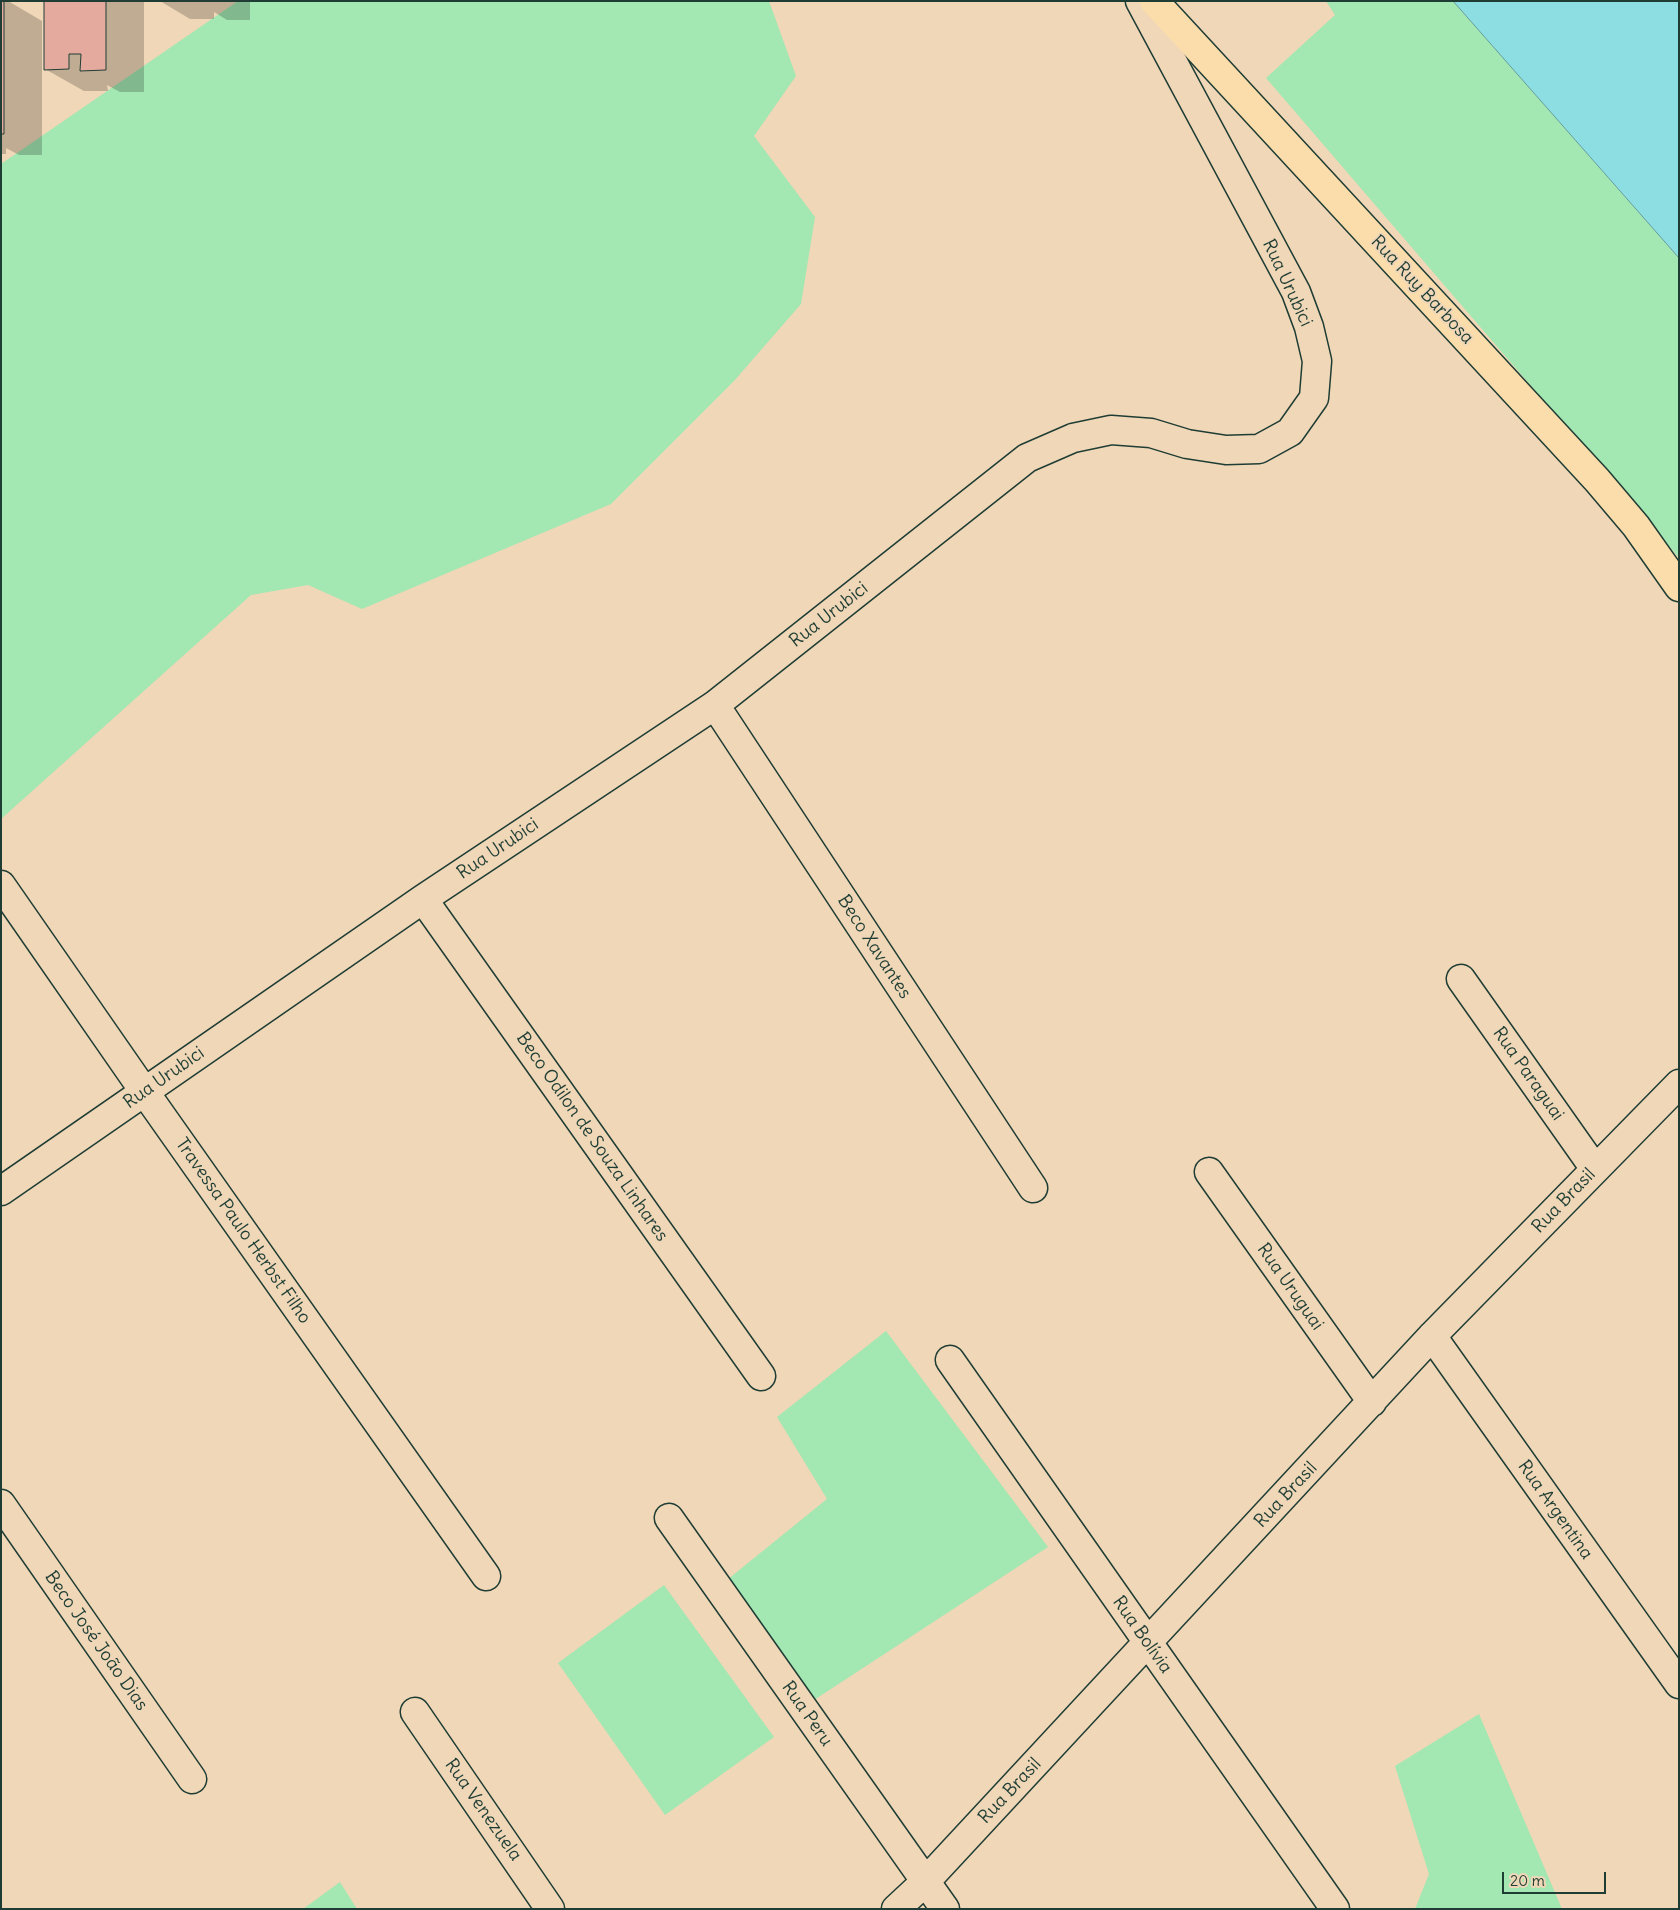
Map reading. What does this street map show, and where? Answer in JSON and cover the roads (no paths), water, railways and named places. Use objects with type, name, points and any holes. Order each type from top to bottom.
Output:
[{"type":"main road","name":"Rua Ruy Barbosa","points":[[1154,1],[1597,480],[1636,526],[1679,588]]},
{"type":"street","name":"Rua Urubici","points":[[1,1191],[423,899],[714,705],[1027,458],[1073,438],[1111,430],[1151,433],[1186,444],[1226,450],[1258,449],[1290,432],[1314,398],[1317,361],[1309,327],[1296,292],[1140,1]]},
{"type":"street","name":"Beco Xavantes","points":[[714,705],[1033,1188]]},
{"type":"street","name":"Travessa Paulo Herbst Filho","points":[[1,885],[144,1092],[486,1576]]},
{"type":"street","name":"Beco Odilon de Souza Linhares","points":[[423,899],[761,1376]]},
{"type":"street","name":"Rua Paraguai","points":[[1460,979],[1595,1169]]},
{"type":"street","name":"Rua Brasil","points":[[896,1909],[925,1882],[1432,1336],[1679,1084]]},
{"type":"street","name":"Rua Uruguai","points":[[1209,1172],[1372,1402]]},
{"type":"street","name":"Rua Argentina","points":[[1432,1336],[1679,1684]]},
{"type":"street","name":"Rua Bolívia","points":[[950,1360],[1335,1909]]},
{"type":"street","name":"Beco José João Dias","points":[[1,1504],[192,1779]]},
{"type":"street","name":"Rua Peru","points":[[669,1518],[945,1909]]},
{"type":"street","name":"Rua Venezuela","points":[[415,1712],[550,1909]]},
{"type":"water","points":[[1453,1],[1679,1],[1679,258]]}]
